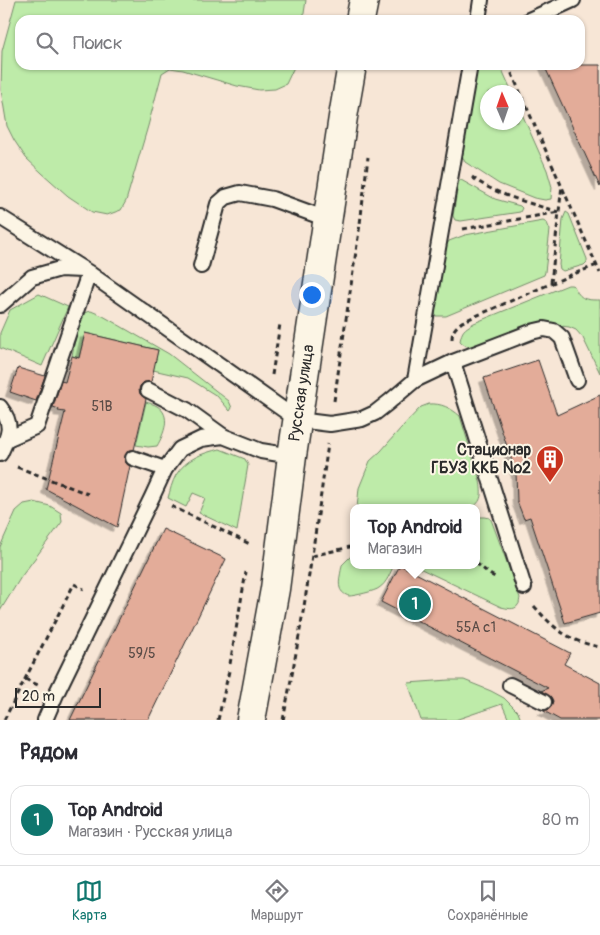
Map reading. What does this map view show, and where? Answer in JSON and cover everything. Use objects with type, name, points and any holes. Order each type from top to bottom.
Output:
[{"type":"street","points":[[361,15],[364,0]]},
{"type":"street","name":"Русская улица","points":[[251,720],[275,589],[292,456],[342,117],[351,70]]},
{"type":"lane","points":[[479,15],[481,0]]},
{"type":"lane","points":[[540,15],[573,0]]},
{"type":"lane","points":[[415,380],[469,70]]},
{"type":"lane","points":[[201,266],[218,204],[226,196],[240,193],[272,199],[327,219]]},
{"type":"lane","points":[[0,217],[87,272],[298,420],[330,424],[362,419],[375,413],[390,402],[415,380],[453,362],[531,332],[544,329],[554,331],[562,338],[578,380]]},
{"type":"lane","points":[[0,305],[32,277],[60,269],[87,272]]},
{"type":"lane","points":[[7,439],[37,426],[87,272]]},
{"type":"lane","points":[[453,362],[524,587]]},
{"type":"lane","points":[[148,390],[187,410],[223,436],[261,451],[292,456]]},
{"type":"lane","points":[[0,407],[9,422],[7,439],[0,454]]},
{"type":"lane","points":[[45,720],[165,469],[180,449],[200,439],[223,436]]},
{"type":"lane","points":[[132,458],[165,469]]},
{"type":"lane","points":[[510,685],[544,702]]},
{"type":"path","points":[[510,70],[600,273]]},
{"type":"path","points":[[283,720],[292,679],[312,556],[370,148]]},
{"type":"path","points":[[453,162],[480,183],[495,191],[517,200],[558,212]]},
{"type":"path","points":[[550,284],[562,185]]},
{"type":"path","points":[[440,233],[558,212]]},
{"type":"path","points":[[453,362],[452,335],[454,328],[462,322],[597,265]]},
{"type":"path","points":[[16,467],[88,494]]},
{"type":"path","points":[[152,497],[250,544]]},
{"type":"path","points":[[312,556],[350,547]]},
{"type":"path","points":[[4,720],[74,584]]},
{"type":"path","points":[[524,587],[532,604],[553,626],[584,644],[600,647]]},
{"type":"green space","points":[[16,0],[306,0],[304,15],[15,15],[15,70],[167,70],[162,73],[126,201],[121,210],[107,215],[92,212],[68,196],[26,158],[14,140],[7,126],[1,90],[2,51]]},
{"type":"green space","points":[[183,70],[293,70],[286,84],[275,89],[259,90],[237,86]]},
{"type":"green space","points":[[477,70],[502,70],[509,85],[480,85],[480,130],[525,130],[525,121],[547,170],[552,187],[551,199],[534,198],[499,184],[465,162],[461,154]]},
{"type":"green space","points":[[461,180],[495,199],[520,206],[522,208],[520,212],[461,221],[455,220],[453,216],[458,184]]},
{"type":"green space","points":[[566,212],[569,214],[587,262],[584,265],[563,271],[559,265],[563,219]]},
{"type":"green space","points":[[543,221],[547,223],[550,230],[544,275],[446,316],[436,316],[434,310],[445,248],[449,241],[465,235]]},
{"type":"green space","points":[[568,285],[574,286],[581,297],[600,300],[600,373],[583,338],[576,330],[569,327],[553,325],[477,346],[468,346],[460,341],[464,330],[474,323]]},
{"type":"green space","points":[[39,294],[68,307],[42,366],[0,348],[0,333],[10,310]]},
{"type":"green space","points":[[91,311],[169,354],[229,401],[232,408],[230,411],[217,396],[188,378],[153,370],[158,350],[85,333],[79,358],[72,356],[79,318],[83,313]]},
{"type":"green space","points":[[146,402],[157,406],[164,414],[164,430],[157,446],[136,445]]},
{"type":"green space","points":[[429,404],[438,404],[460,416],[480,481],[480,500],[477,504],[357,504],[359,488],[370,461],[421,407]]},
{"type":"green space","points":[[220,449],[245,459],[248,465],[237,531],[199,513],[205,498],[193,493],[186,507],[168,498],[180,469],[207,452]]},
{"type":"green space","points":[[34,502],[50,506],[61,513],[62,522],[21,577],[0,611],[0,547],[16,511],[24,504]]},
{"type":"green space","points":[[480,517],[490,518],[492,522],[520,598],[519,604],[515,608],[501,607],[421,569],[480,569]]},
{"type":"green space","points":[[350,557],[350,569],[392,569],[386,581],[379,588],[374,591],[349,596],[341,591],[339,586],[342,565]]},
{"type":"green space","points":[[464,680],[504,698],[518,712],[521,720],[509,720],[502,704],[455,720],[421,720],[408,683]]},
{"type":"building","points":[[585,65],[600,65],[600,187],[546,70],[585,70]]},
{"type":"building","points":[[85,333],[158,350],[151,382],[144,382],[139,390],[140,394],[146,399],[134,450],[128,451],[125,456],[126,463],[130,466],[117,527],[46,489],[65,412],[58,411],[59,409],[53,407],[61,381],[65,382],[72,356],[79,358]]},
{"type":"building","name":"Стационар ГБУЗ ККБ №2","points":[[538,360],[557,415],[600,395],[600,613],[565,623],[530,517],[524,519],[517,501],[516,473],[484,378]]},
{"type":"building","points":[[18,368],[45,376],[36,401],[10,392]]},
{"type":"building","points":[[163,529],[226,559],[148,720],[70,720]]},
{"type":"building","points":[[398,569],[408,569],[570,653],[564,664],[600,683],[600,720],[560,720],[542,710],[548,710],[552,705],[551,697],[541,691],[548,688],[381,602]]},
{"type":"place","name":"Стационар ГБУЗ ККБ №2","points":[[550,483]]},
{"type":"place","name":"Top Android","points":[[415,604]]}]
